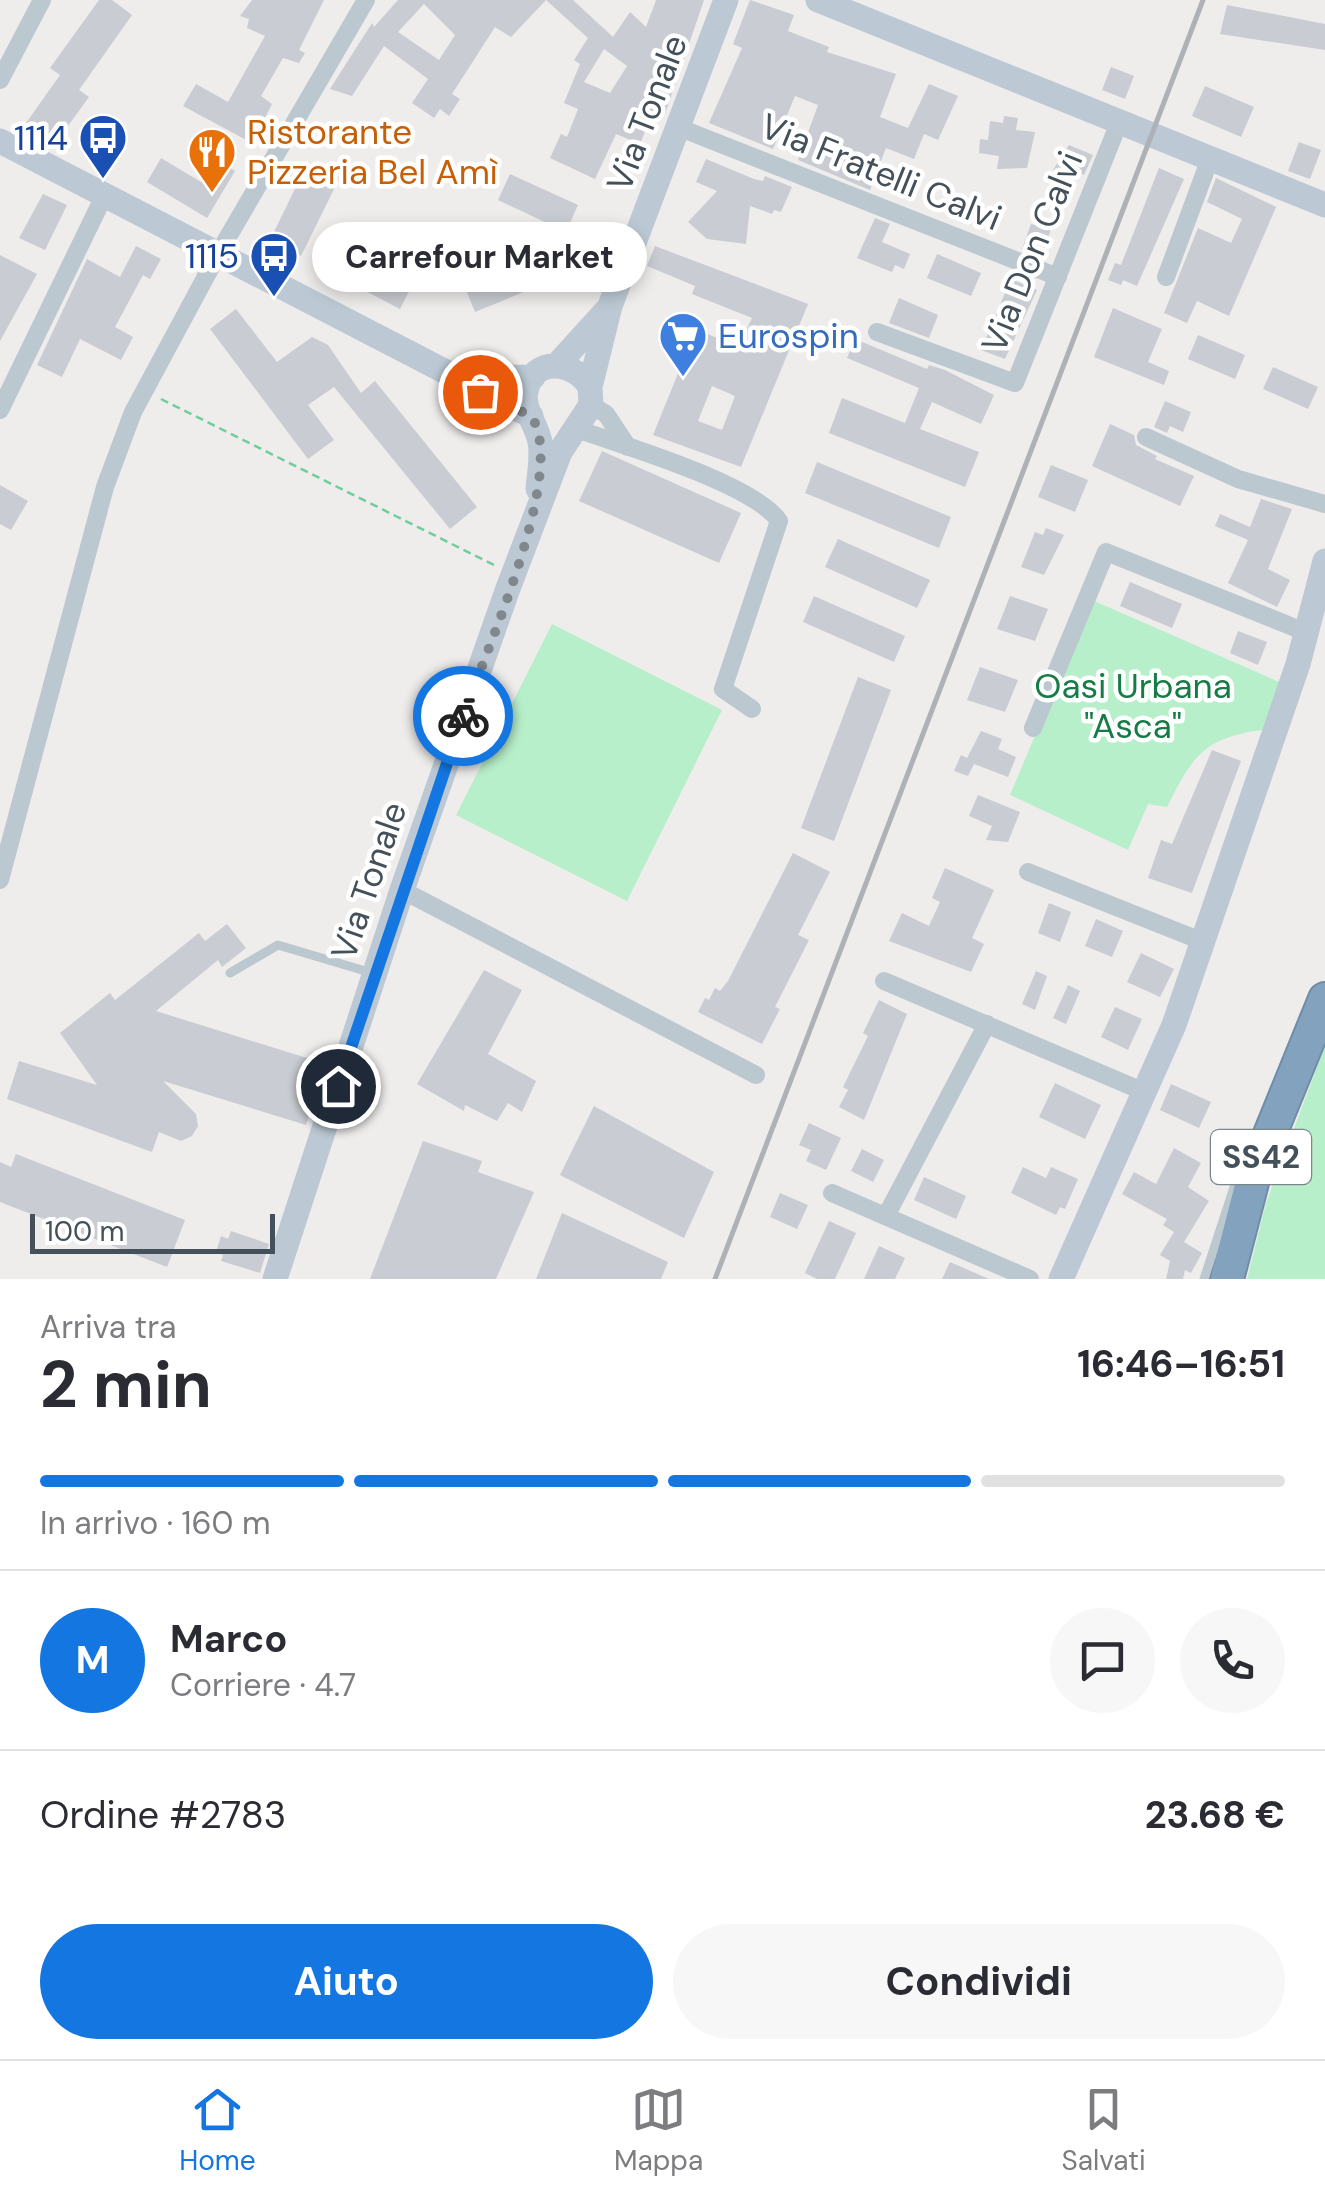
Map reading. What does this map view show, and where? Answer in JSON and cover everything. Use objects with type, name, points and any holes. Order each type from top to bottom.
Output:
[{"type":"highway","name":"SS42","points":[[1228,1279],[1255,1171],[1325,998]]},
{"type":"street","points":[[0,80],[42,0]]},
{"type":"street","points":[[0,880],[7,822],[106,487],[144,390],[366,0]]},
{"type":"street","name":"Via Tonale","points":[[276,1279],[402,890],[537,509],[550,489],[590,396],[610,306],[726,0]]},
{"type":"street","points":[[818,0],[867,8],[1120,120],[1322,201]]},
{"type":"street","name":"Via Don Calvi","points":[[878,332],[1015,384],[1120,120]]},
{"type":"street","name":"Via Fratelli Calvi","points":[[680,128],[1058,277]]},
{"type":"street","points":[[0,141],[461,378],[554,432],[573,428],[629,447],[770,508],[779,521],[723,689],[752,709]]},
{"type":"street","points":[[1166,277],[1211,156]]},
{"type":"street","points":[[0,410],[105,194]]},
{"type":"street","name":"Via Tonale","points":[[537,509],[541,449],[525,400],[533,377],[557,365],[610,306]]},
{"type":"street","points":[[557,365],[576,370],[590,396],[629,447]]},
{"type":"street","points":[[461,378],[533,377]]},
{"type":"street","points":[[1146,437],[1238,479],[1325,504]]},
{"type":"street","points":[[1033,728],[1106,552],[1308,633]]},
{"type":"street","points":[[1061,1279],[1147,1093],[1204,942],[1308,633],[1325,561]]},
{"type":"street","points":[[1028,872],[1204,942]]},
{"type":"street","points":[[402,890],[756,1075]]},
{"type":"street","points":[[884,982],[1147,1093]]},
{"type":"street","points":[[886,1216],[987,1024]]},
{"type":"street","points":[[832,1193],[1030,1279]]},
{"type":"lane","points":[[230,973],[278,945],[374,974]]},
{"type":"lane","points":[[1280,1079],[1308,1039]]},
{"type":"lane","points":[[1204,1279],[1244,1159]]},
{"type":"path","points":[[144,390],[514,574]]},
{"type":"green space","name":"Oasi Urbana \"Asca\"","points":[[1092,600],[1284,684],[1269,729],[1230,737],[1205,750],[1186,772],[1167,807],[1148,804],[1128,850],[1010,795]]},
{"type":"green space","points":[[552,624],[722,710],[627,901],[456,815]]},
{"type":"green space","points":[[1325,1046],[1325,1279],[1247,1279],[1266,1203]]},
{"type":"building","points":[[99,0],[112,0],[132,15],[79,90],[89,97],[55,144],[26,123],[60,75],[50,68]]},
{"type":"building","points":[[252,0],[324,0],[299,50],[305,53],[299,63],[283,58],[261,96],[272,104],[252,143],[183,106],[196,84],[228,102],[265,36],[247,28],[249,19],[240,16]]},
{"type":"building","points":[[398,0],[546,0],[511,37],[495,27],[452,94],[460,99],[449,116],[440,109],[434,118],[412,103],[428,79],[384,46],[352,96],[330,89],[372,23],[374,27]],"holes":[[[424,4],[455,35],[439,60],[398,32]]]},
{"type":"building","points":[[546,0],[573,0],[613,37],[630,12],[646,27],[656,0],[704,0],[665,114],[654,109],[640,144],[616,134],[595,179],[550,158],[561,134],[567,137],[578,109],[564,103],[580,64],[574,60],[588,38]],"holes":[[[604,49],[627,66],[610,93],[584,82]]]},
{"type":"building","points":[[750,0],[794,15],[788,31],[829,47],[827,52],[896,74],[880,117],[908,128],[929,84],[958,96],[938,140],[924,134],[914,159],[886,148],[870,190],[798,160],[818,105],[795,96],[773,149],[709,123],[742,48],[733,44]]},
{"type":"building","points":[[1227,5],[1325,24],[1325,50],[1220,34]]},
{"type":"building","points":[[1111,67],[1134,76],[1125,99],[1102,90]]},
{"type":"building","points":[[1205,86],[1254,107],[1241,137],[1192,116]]},
{"type":"building","points":[[1004,116],[1018,118],[1016,130],[1035,132],[1027,168],[997,169],[999,156],[979,153],[980,139],[988,140],[990,121],[1003,123]]},
{"type":"building","points":[[1299,142],[1321,150],[1310,179],[1288,171]]},
{"type":"building","points":[[1069,145],[1093,155],[1084,175],[1071,170],[1068,177],[1053,170]]},
{"type":"building","points":[[161,158],[201,182],[215,158],[235,171],[207,218],[147,182]]},
{"type":"building","points":[[706,159],[754,179],[763,181],[765,176],[792,187],[781,212],[774,210],[772,214],[750,206],[746,244],[707,239],[688,222],[717,191],[696,182]]},
{"type":"building","points":[[308,162],[340,177],[301,256],[270,240]]},
{"type":"building","points":[[1159,168],[1184,179],[1137,286],[1123,280],[1121,285],[1108,280],[1115,263],[1121,265]]},
{"type":"building","points":[[510,174],[578,205],[566,232],[498,200]]},
{"type":"building","points":[[1216,178],[1276,207],[1229,316],[1197,301],[1187,323],[1164,313],[1198,228],[1231,243],[1242,219],[1207,202]]},
{"type":"building","points":[[43,194],[67,205],[45,250],[19,238]]},
{"type":"building","points":[[875,218],[890,224],[882,242],[910,254],[904,269],[895,265],[892,272],[857,258]]},
{"type":"building","points":[[1031,224],[1051,229],[1042,256],[1022,249]]},
{"type":"building","points":[[344,243],[415,280],[400,309],[329,272]]},
{"type":"building","points":[[136,246],[161,259],[150,279],[143,275],[115,327],[133,337],[121,360],[80,339],[62,377],[37,365],[87,259],[120,277]]},
{"type":"building","points":[[655,246],[808,304],[741,467],[653,435],[696,329],[738,347],[752,318],[692,294],[695,286],[647,266]],"holes":[[[712,386],[735,396],[722,430],[698,421]]]},
{"type":"building","points":[[937,254],[981,273],[971,296],[927,278]]},
{"type":"building","points":[[0,255],[37,274],[0,341]]},
{"type":"building","points":[[517,255],[531,289],[475,312],[461,278]]},
{"type":"building","points":[[1011,279],[1037,290],[1005,359],[981,350]]},
{"type":"building","points":[[899,298],[938,315],[929,338],[889,323]]},
{"type":"building","points":[[1113,308],[1162,329],[1148,362],[1169,371],[1164,385],[1094,357]]},
{"type":"building","points":[[236,309],[277,362],[312,337],[328,345],[361,393],[375,381],[477,507],[450,529],[334,387],[308,405],[334,440],[308,459],[210,329]]},
{"type":"building","points":[[1198,335],[1245,355],[1235,379],[1188,359]]},
{"type":"building","points":[[855,339],[927,369],[929,365],[945,370],[994,395],[981,424],[932,402],[920,429],[979,452],[965,487],[829,433],[842,398],[905,423],[919,388],[847,358]]},
{"type":"building","points":[[1273,367],[1318,387],[1308,409],[1263,389]]},
{"type":"building","points":[[1165,401],[1191,412],[1183,432],[1170,426],[1167,433],[1154,427]]},
{"type":"building","points":[[1110,424],[1134,435],[1136,445],[1157,456],[1155,459],[1194,476],[1180,506],[1092,466]]},
{"type":"building","points":[[602,451],[741,513],[719,563],[579,501]]},
{"type":"building","points":[[817,462],[951,517],[939,548],[805,493]]},
{"type":"building","points":[[1051,465],[1088,480],[1075,512],[1038,497]]},
{"type":"building","points":[[0,485],[28,501],[11,530],[0,524]]},
{"type":"building","points":[[1261,499],[1292,509],[1268,569],[1290,580],[1277,607],[1228,583],[1248,540],[1215,526],[1220,514],[1250,527]]},
{"type":"building","points":[[1046,528],[1064,535],[1044,575],[1021,567],[1035,532],[1043,535]]},
{"type":"building","points":[[838,539],[930,580],[917,608],[825,567]]},
{"type":"building","points":[[1130,582],[1182,604],[1172,628],[1120,606]]},
{"type":"building","points":[[814,596],[905,636],[894,662],[803,622]]},
{"type":"building","points":[[1010,596],[1048,609],[1035,641],[997,629]]},
{"type":"building","points":[[1238,631],[1267,642],[1258,665],[1230,653]]},
{"type":"building","points":[[980,667],[1018,680],[1005,712],[967,700]]},
{"type":"building","points":[[858,677],[891,690],[834,841],[801,828]]},
{"type":"building","points":[[981,731],[1002,739],[998,749],[1016,757],[1008,777],[974,764],[968,776],[954,771],[961,755],[967,758]]},
{"type":"building","points":[[1212,750],[1241,761],[1192,893],[1148,878],[1161,840],[1172,844]]},
{"type":"building","points":[[978,795],[1020,812],[1008,842],[986,840],[992,826],[969,816]]},
{"type":"building","points":[[793,853],[830,872],[798,935],[809,940],[775,1007],[780,1009],[762,1044],[698,1012],[705,998],[709,1000],[715,988],[720,991],[728,981]]},
{"type":"building","points":[[945,868],[994,890],[972,938],[984,944],[971,972],[889,941],[902,913],[929,926],[940,902],[932,898]]},
{"type":"building","points":[[1049,903],[1071,912],[1060,942],[1038,933]]},
{"type":"building","points":[[1096,919],[1123,931],[1112,957],[1085,946]]},
{"type":"building","points":[[227,924],[246,948],[222,967],[218,960],[156,1011],[326,1064],[306,1125],[163,1081],[196,1114],[198,1126],[192,1136],[181,1141],[159,1132],[152,1152],[7,1099],[19,1061],[97,1085],[60,1033],[110,993],[115,1000],[199,933],[205,941]]},
{"type":"building","points":[[1141,953],[1174,969],[1160,997],[1127,982]]},
{"type":"building","points":[[484,970],[522,990],[488,1054],[536,1081],[522,1112],[508,1103],[497,1121],[465,1105],[464,1111],[417,1084]]},
{"type":"building","points":[[1036,971],[1047,976],[1035,1010],[1022,1004]]},
{"type":"building","points":[[1068,985],[1080,991],[1066,1024],[1053,1018]]},
{"type":"building","points":[[879,1000],[907,1014],[864,1120],[839,1107],[848,1090],[843,1087],[868,1036],[863,1033]]},
{"type":"building","points":[[1115,1007],[1142,1019],[1128,1050],[1101,1037]]},
{"type":"building","points":[[1055,1083],[1101,1105],[1085,1139],[1039,1117]]},
{"type":"building","points":[[1171,1084],[1211,1102],[1199,1128],[1160,1110]]},
{"type":"building","points":[[594,1106],[714,1172],[684,1238],[560,1175]]},
{"type":"building","points":[[809,1123],[841,1138],[826,1170],[806,1161],[811,1150],[799,1145]]},
{"type":"building","points":[[423,1141],[482,1161],[478,1172],[534,1192],[496,1279],[370,1279]]},
{"type":"building","points":[[1174,1148],[1201,1163],[1188,1187],[1209,1201],[1184,1242],[1202,1253],[1191,1273],[1185,1270],[1183,1279],[1166,1279],[1170,1261],[1160,1255],[1174,1232],[1163,1225],[1167,1219],[1122,1194],[1134,1172],[1156,1184]]},
{"type":"building","points":[[862,1149],[884,1160],[873,1182],[851,1171]]},
{"type":"building","points":[[16,1154],[185,1220],[167,1267],[0,1202],[0,1162],[11,1167]]},
{"type":"building","points":[[1023,1167],[1046,1178],[1051,1167],[1078,1179],[1065,1209],[1060,1207],[1056,1215],[1011,1193]]},
{"type":"building","points":[[924,1177],[966,1196],[956,1219],[914,1200]]},
{"type":"building","points":[[780,1193],[808,1205],[797,1229],[770,1217]]},
{"type":"building","points":[[562,1213],[668,1262],[661,1279],[536,1279]]},
{"type":"building","points":[[829,1221],[856,1233],[835,1279],[817,1279],[805,1273]]},
{"type":"building","points":[[231,1231],[269,1244],[260,1273],[221,1261],[223,1255],[216,1252],[221,1236],[228,1239]]},
{"type":"building","points":[[879,1246],[905,1258],[895,1279],[864,1279]]},
{"type":"building","points":[[950,1262],[989,1279],[942,1279]]},
{"type":"railway","points":[[715,1279],[1203,0]]},
{"type":"way so far","points":[[463,716],[537,509],[541,449],[531,416],[480,392]]},
{"type":"place","name":"1114","points":[[103,180]]},
{"type":"place","name":"Ristorante Pizzeria Bel Amì","points":[[212,194]]},
{"type":"place","name":"1115","points":[[274,298]]},
{"type":"place","name":"Eurospin","points":[[683,378]]},
{"type":"place","name":"Carrefour Market","points":[[480,392]]},
{"type":"route","points":[[338,1086],[463,716]]}]
